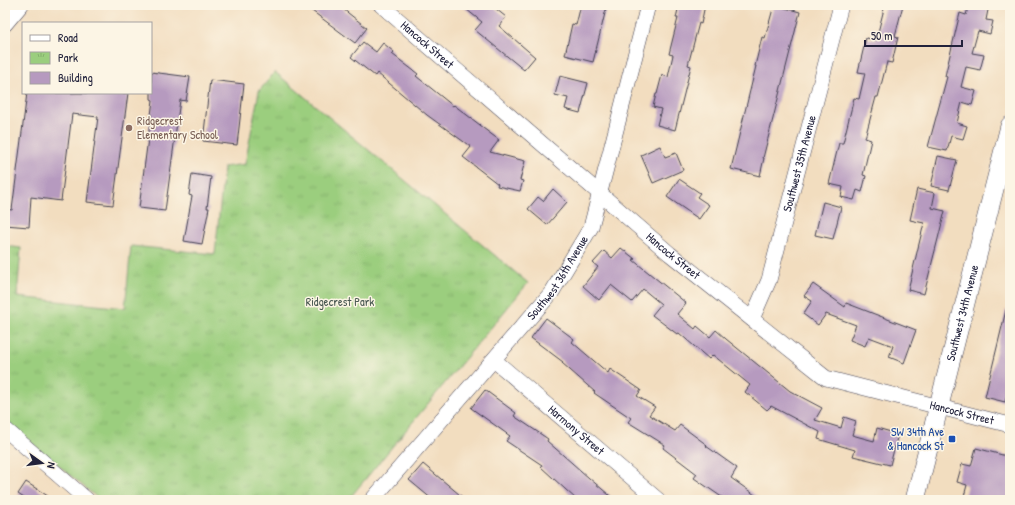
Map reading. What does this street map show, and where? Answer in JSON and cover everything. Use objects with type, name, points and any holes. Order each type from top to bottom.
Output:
[{"type":"main road","name":"Southwest 34th Avenue","points":[[915,500],[1010,126]]},
{"type":"street","points":[[5,24],[21,5]]},
{"type":"street","name":"Hancock Street","points":[[381,5],[670,254],[826,378],[1010,425]]},
{"type":"street","name":"Southwest 36th Avenue","points":[[372,500],[552,292],[591,227],[648,5]]},
{"type":"street","name":"Southwest 35th Avenue","points":[[752,319],[769,280],[841,5]]},
{"type":"street","name":"Harmony Street","points":[[494,360],[658,500]]},
{"type":"street","points":[[5,429],[87,500]]},
{"type":"green space","name":"Ridgecrest Park","points":[[275,72],[528,283],[348,500],[100,500],[5,421],[5,246],[21,248],[17,297],[125,308],[131,246],[215,254],[224,167],[245,164],[259,91]]},
{"type":"building","points":[[304,5],[338,5],[367,28],[355,43]]},
{"type":"building","points":[[461,5],[491,5],[506,17],[499,26],[535,57],[524,70],[475,30],[482,22]]},
{"type":"building","points":[[581,5],[607,5],[593,62],[565,55],[572,24],[576,25]]},
{"type":"building","points":[[679,5],[705,5],[701,24],[699,23],[688,65],[691,66],[675,130],[657,125],[661,109],[653,107],[662,75],[668,77],[673,55],[669,54],[678,18],[676,18]]},
{"type":"building","points":[[774,5],[800,12],[763,158],[760,176],[731,169],[762,37],[765,38]]},
{"type":"building","points":[[885,5],[903,5],[895,36],[898,37],[892,63],[887,62],[865,138],[871,140],[863,175],[866,176],[862,192],[857,190],[854,200],[841,197],[843,187],[829,184],[839,143],[843,143],[854,98],[859,99],[865,73],[858,72],[866,38],[876,40]]},
{"type":"building","points":[[969,5],[989,5],[986,20],[993,21],[990,34],[978,31],[972,53],[984,55],[980,70],[966,67],[961,87],[976,91],[972,105],[962,102],[957,123],[967,126],[963,139],[951,136],[947,151],[928,147],[947,77],[945,76],[960,13],[966,15]]},
{"type":"building","points":[[363,42],[376,52],[383,43],[394,52],[392,54],[418,74],[416,76],[499,140],[490,152],[525,161],[520,180],[523,181],[520,191],[497,186],[498,184],[463,157],[471,147],[427,115],[377,73],[375,76],[351,57]]},
{"type":"building","points":[[152,72],[190,77],[186,101],[180,100],[165,211],[139,208],[153,100],[151,99]]},
{"type":"building","points":[[560,76],[588,83],[580,113],[565,109],[568,98],[555,95]]},
{"type":"building","points":[[210,80],[244,84],[237,145],[203,141]]},
{"type":"building","points":[[27,94],[128,94],[113,205],[87,202],[98,117],[72,114],[61,201],[31,197],[29,227],[5,225],[5,209],[12,210]]},
{"type":"building","points":[[660,146],[665,157],[676,153],[683,170],[653,183],[641,155]]},
{"type":"building","points":[[938,156],[957,160],[949,190],[931,186]]},
{"type":"building","points":[[192,174],[211,177],[207,208],[209,208],[202,244],[184,241],[192,196],[189,195]]},
{"type":"building","points":[[679,179],[700,193],[697,197],[709,205],[699,219],[667,197]]},
{"type":"building","points":[[553,189],[567,202],[547,225],[528,209],[538,197],[543,201]]},
{"type":"building","points":[[917,189],[935,193],[932,208],[945,211],[924,294],[908,290],[924,223],[910,220]]},
{"type":"building","points":[[823,202],[841,207],[833,239],[815,235]]},
{"type":"building","points":[[621,248],[635,259],[633,260],[686,303],[677,314],[695,329],[697,326],[710,337],[716,330],[790,391],[822,408],[815,420],[841,428],[844,417],[856,421],[852,435],[874,441],[877,428],[898,434],[890,465],[853,456],[855,450],[818,439],[820,432],[771,406],[767,410],[745,392],[750,385],[713,355],[709,359],[679,333],[677,334],[652,315],[661,304],[643,289],[632,302],[611,285],[599,300],[583,286],[598,267],[593,263],[604,251],[612,258]]},
{"type":"building","points":[[813,284],[845,307],[846,303],[916,330],[904,363],[889,357],[893,346],[869,337],[865,346],[850,340],[856,325],[826,314],[818,325],[803,314],[812,301],[804,296]]},
{"type":"building","points":[[1006,310],[1010,311],[1010,383],[1005,402],[985,397]]},
{"type":"building","points":[[546,318],[574,339],[572,342],[608,373],[610,369],[641,390],[637,396],[655,407],[649,415],[675,431],[680,425],[737,468],[731,478],[762,500],[726,500],[694,478],[697,474],[663,448],[665,445],[628,422],[631,418],[594,393],[595,392],[562,363],[563,362],[531,338]]},
{"type":"building","points":[[485,390],[516,413],[514,416],[548,439],[547,441],[615,500],[577,500],[541,467],[542,465],[506,441],[510,436],[471,408]]},
{"type":"building","points":[[976,448],[1010,457],[1010,500],[963,500],[967,485],[957,482],[962,464],[971,466]]},
{"type":"building","points":[[423,464],[466,500],[433,500],[409,480]]},
{"type":"building","points":[[26,482],[54,500],[27,500],[18,494]]},
{"type":"place","name":"Ridgecrest Elementary School","points":[[129,128]]},
{"type":"place","name":"SW 34th Ave & Hancock St","points":[[952,439]]}]
